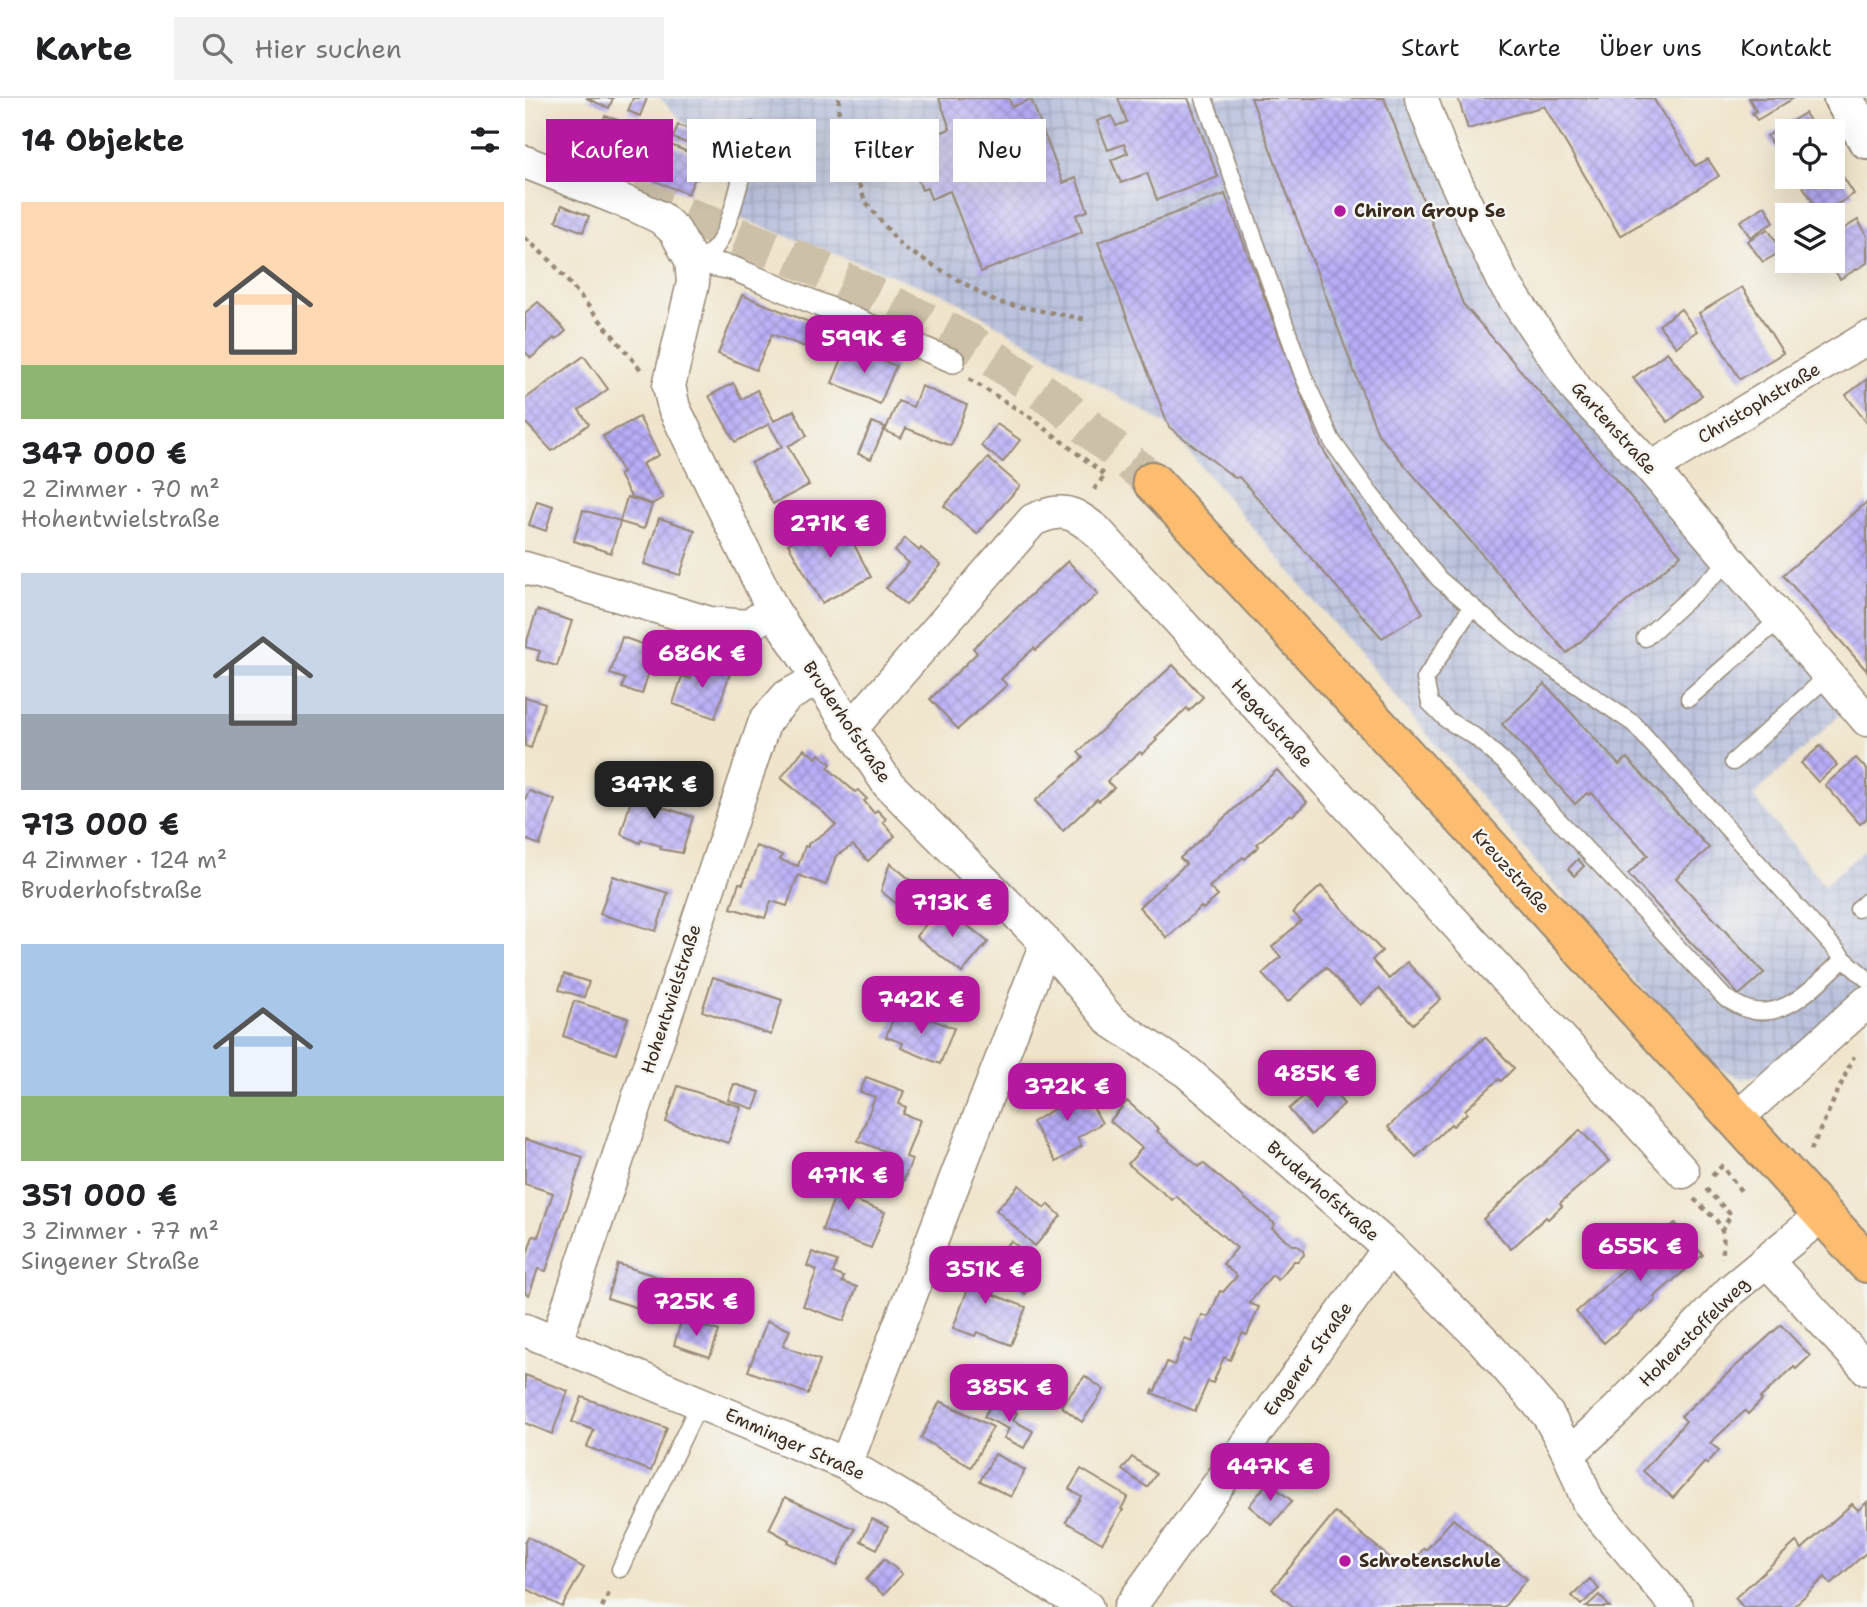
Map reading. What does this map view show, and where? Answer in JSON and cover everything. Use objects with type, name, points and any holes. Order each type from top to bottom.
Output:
[{"type":"main road","name":"Kreuzstraße","points":[[1152,481],[1432,784],[1867,1263]]},
{"type":"street","name":"Gartenstraße","points":[[1421,98],[1440,148],[1502,280],[1577,390],[1651,468],[1867,720]]},
{"type":"street","points":[[1843,98],[1867,139]]},
{"type":"street","points":[[525,162],[661,218],[675,232],[691,260],[732,268],[953,361]]},
{"type":"street","name":"Bruderhofstraße","points":[[691,260],[693,283],[669,386],[674,408],[773,610],[888,784],[1046,943],[1111,1021],[1187,1072],[1389,1248],[1482,1339],[1548,1415],[1569,1454],[1588,1502],[1677,1607]]},
{"type":"street","name":"Christophstraße","points":[[1651,468],[1867,338]]},
{"type":"street","points":[[851,729],[1033,520],[1053,511],[1075,514]]},
{"type":"street","name":"Hegaustraße","points":[[1075,514],[1096,530],[1692,1178]]},
{"type":"street","points":[[525,568],[710,623],[748,626],[773,610]]},
{"type":"street","name":"Hohentwielstraße","points":[[556,1342],[765,721],[787,695],[818,680]]},
{"type":"street","points":[[846,1464],[1046,943]]},
{"type":"street","points":[[1736,1119],[1865,1009]]},
{"type":"street","name":"Hohenstoffelweg","points":[[1569,1454],[1617,1410],[1731,1290],[1822,1215]]},
{"type":"street","name":"Engener Straße","points":[[1130,1607],[1389,1248]]},
{"type":"street","points":[[1767,1261],[1867,1369]]},
{"type":"street","name":"Emminger Straße","points":[[525,1331],[846,1464],[1087,1607]]},
{"type":"lane","points":[[1204,98],[1303,375],[1332,441],[1367,491],[1439,579],[1515,643],[1634,724],[1844,959],[1867,979]]},
{"type":"lane","points":[[691,260],[712,253],[721,242],[740,182]]},
{"type":"lane","points":[[1645,638],[1730,561]]},
{"type":"lane","points":[[1472,606],[1426,680],[1430,703],[1447,720],[1474,736],[1504,762],[1725,998],[1750,1010],[1773,1012],[1797,1000],[1844,959]]},
{"type":"lane","points":[[1689,698],[1780,619]]},
{"type":"lane","points":[[1733,762],[1829,675]]},
{"type":"lane","points":[[620,1569],[700,1402]]},
{"type":"path","points":[[839,98],[838,126],[865,201],[902,247],[996,302],[1084,319]]},
{"type":"path","points":[[525,238],[551,261],[674,408]]},
{"type":"path","points":[[953,361],[958,372],[1033,419],[1105,475],[1075,514]]},
{"type":"path","points":[[1809,1154],[1861,1039],[1865,1009]]},
{"type":"path","points":[[1722,1166],[1741,1191]]},
{"type":"path","points":[[1723,1228],[1731,1215],[1692,1178],[1681,1187],[1723,1228],[1725,1237],[1721,1273],[1731,1290]]},
{"type":"shaded area","points":[[660,98],[1418,98],[1500,284],[1851,704],[1753,796],[1824,885],[1867,848],[1867,984],[1782,1070],[1742,1079],[1703,1060],[1165,424],[950,297],[734,216],[730,182],[816,182],[816,119],[687,119],[687,125]]},
{"type":"building","points":[[586,98],[613,98],[609,108]]},
{"type":"building","points":[[633,98],[647,98],[640,116],[628,111]]},
{"type":"building","points":[[939,98],[1009,98],[1012,107],[1031,99],[1039,119],[953,119],[953,182],[1046,182],[1046,138],[1063,183],[1076,178],[1088,211],[1076,215],[1082,232],[981,272],[950,191],[931,199],[927,188],[922,190],[919,182],[939,182],[939,133],[950,129]]},
{"type":"building","points":[[1118,98],[1188,98],[1218,177],[1157,200],[1147,173],[1121,183],[1111,160],[1128,153],[1124,144],[1108,150],[1097,121],[1112,116],[1116,126],[1127,122]]},
{"type":"building","points":[[1251,98],[1384,98],[1463,304],[1681,555],[1567,653],[1378,434]]},
{"type":"building","points":[[1458,98],[1653,98],[1695,166],[1708,159],[1719,176],[1620,236],[1544,106],[1468,129]]},
{"type":"building","points":[[1749,98],[1794,98],[1757,120],[1752,113],[1756,111]]},
{"type":"building","points":[[1805,113],[1809,119],[1795,119]]},
{"type":"building","points":[[678,125],[687,128],[687,143],[673,138]]},
{"type":"building","points":[[1775,131],[1775,148],[1774,148],[1767,136]]},
{"type":"building","points":[[673,146],[687,152],[687,182],[693,182],[688,194],[658,182],[673,182]]},
{"type":"building","points":[[1845,180],[1854,194],[1839,203],[1813,202],[1805,189],[1845,189]]},
{"type":"building","points":[[1225,194],[1321,446],[1423,613],[1382,638],[1239,477],[1235,478],[1169,427],[1098,242]]},
{"type":"building","points":[[562,205],[589,216],[583,232],[556,221]]},
{"type":"building","points":[[1765,206],[1774,222],[1750,237],[1740,221]]},
{"type":"building","points":[[1858,220],[1867,236],[1867,263],[1840,279],[1836,273],[1845,273],[1845,228]]},
{"type":"building","points":[[1768,229],[1775,240],[1775,255],[1763,262],[1747,241]]},
{"type":"building","points":[[1742,287],[1783,353],[1740,379],[1699,313]]},
{"type":"building","points":[[742,295],[814,324],[805,347],[772,334],[756,370],[718,354]]},
{"type":"building","points":[[538,302],[566,331],[531,358],[525,352],[525,313]]},
{"type":"building","points":[[1681,309],[1697,331],[1676,347],[1659,325]]},
{"type":"building","points":[[847,346],[896,366],[880,404],[832,383]]},
{"type":"building","points":[[1667,352],[1702,395],[1668,422],[1633,378]]},
{"type":"building","points":[[584,356],[608,389],[579,410],[589,424],[552,451],[525,422],[525,399]]},
{"type":"building","points":[[1867,379],[1867,423],[1846,395]]},
{"type":"building","points":[[733,383],[742,399],[757,390],[774,421],[794,410],[807,436],[788,446],[809,485],[773,504],[751,463],[782,447],[769,424],[735,442],[709,396]]},
{"type":"building","points":[[921,386],[967,405],[951,446],[906,428],[901,438],[885,431],[898,401],[913,407]]},
{"type":"building","points":[[639,417],[659,455],[642,464],[663,498],[652,504],[631,497],[619,475],[623,473],[603,436]]},
{"type":"building","points":[[872,422],[885,427],[871,459],[858,454]]},
{"type":"building","points":[[997,424],[1020,440],[1003,462],[981,446]]},
{"type":"building","points":[[988,458],[1020,486],[977,534],[944,506]]},
{"type":"building","points":[[627,497],[652,505],[644,529],[620,522],[611,553],[574,541],[583,510],[620,521]]},
{"type":"building","points":[[537,501],[553,506],[546,531],[529,525]]},
{"type":"building","points":[[1867,502],[1867,671],[1783,575]]},
{"type":"building","points":[[839,516],[871,577],[822,603],[788,544]]},
{"type":"building","points":[[659,518],[695,530],[680,575],[644,564]]},
{"type":"building","points":[[905,538],[941,565],[906,605],[886,588],[909,563],[895,551]]},
{"type":"building","points":[[1068,561],[1098,594],[1001,679],[1007,685],[958,729],[930,699],[977,653],[973,648]]},
{"type":"building","points":[[537,610],[572,621],[557,666],[537,660],[540,651],[525,647]]},
{"type":"building","points":[[622,637],[656,649],[642,694],[622,688],[625,679],[610,674]]},
{"type":"building","points":[[696,662],[730,673],[715,718],[673,704],[682,676],[691,679]]},
{"type":"building","points":[[1173,665],[1203,697],[1189,711],[1187,708],[1142,754],[1140,752],[1107,781],[1114,788],[1099,801],[1097,799],[1063,831],[1035,801],[1083,758],[1078,752]]},
{"type":"building","points":[[1545,684],[1619,765],[1627,758],[1709,848],[1676,878],[1764,973],[1739,995],[1628,874],[1648,855],[1592,793],[1587,793],[1575,804],[1502,724]]},
{"type":"building","points":[[525,697],[545,703],[531,748],[525,746]]},
{"type":"building","points":[[1820,746],[1837,765],[1818,782],[1801,763]]},
{"type":"building","points":[[804,749],[816,758],[819,754],[831,764],[828,768],[867,799],[864,801],[874,813],[877,810],[886,819],[883,822],[895,836],[868,861],[853,845],[836,856],[826,885],[798,875],[787,906],[771,901],[765,918],[731,908],[739,883],[743,884],[756,846],[782,855],[780,860],[798,866],[805,846],[808,847],[808,844],[836,825],[781,778]]},
{"type":"building","points":[[1856,758],[1867,770],[1867,818],[1860,824],[1825,785]]},
{"type":"building","points":[[1277,770],[1307,802],[1257,844],[1259,846],[1245,859],[1243,857],[1209,887],[1218,896],[1203,909],[1201,907],[1167,938],[1139,907],[1186,864],[1180,858]]},
{"type":"building","points":[[627,781],[657,791],[653,804],[693,817],[682,853],[660,849],[661,846],[641,840],[640,843],[621,834],[631,800],[622,797]]},
{"type":"building","points":[[529,791],[555,800],[540,845],[525,839],[525,799]]},
{"type":"building","points":[[1578,859],[1584,866],[1574,876],[1568,869]]},
{"type":"building","points":[[890,863],[936,901],[919,922],[881,891]]},
{"type":"building","points":[[613,876],[668,893],[656,931],[600,914]]},
{"type":"building","points":[[1321,886],[1382,951],[1372,960],[1389,979],[1407,962],[1441,999],[1413,1024],[1379,988],[1360,1005],[1326,967],[1288,1002],[1262,974],[1281,957],[1272,947],[1301,921],[1293,912]]},
{"type":"building","points":[[942,905],[988,942],[962,973],[916,936]]},
{"type":"building","points":[[564,974],[589,982],[584,997],[559,990]]},
{"type":"building","points":[[713,977],[782,1000],[771,1035],[702,1011]]},
{"type":"building","points":[[574,1001],[628,1018],[616,1054],[563,1036]]},
{"type":"building","points":[[914,1013],[954,1028],[940,1064],[901,1048],[903,1043],[886,1037],[895,1014],[911,1020]]},
{"type":"building","points":[[1485,1037],[1514,1068],[1416,1157],[1388,1127]]},
{"type":"building","points":[[866,1077],[904,1091],[899,1104],[906,1107],[903,1114],[920,1120],[906,1157],[912,1159],[903,1182],[879,1173],[887,1152],[858,1141],[875,1097],[860,1092]]},
{"type":"building","points":[[734,1084],[760,1092],[754,1109],[728,1100]]},
{"type":"building","points":[[1080,1085],[1102,1123],[1077,1138],[1082,1146],[1056,1162],[1032,1122],[1057,1107],[1054,1101]]},
{"type":"building","points":[[678,1086],[741,1107],[728,1143],[666,1122]]},
{"type":"building","points":[[1329,1086],[1344,1104],[1311,1135],[1289,1109],[1304,1096],[1310,1103]]},
{"type":"building","points":[[1127,1101],[1199,1167],[1203,1163],[1275,1224],[1272,1228],[1292,1245],[1303,1250],[1304,1255],[1298,1261],[1294,1261],[1278,1280],[1272,1275],[1249,1303],[1259,1307],[1247,1335],[1242,1333],[1230,1360],[1224,1357],[1213,1383],[1208,1381],[1195,1411],[1152,1393],[1167,1362],[1174,1365],[1185,1339],[1192,1342],[1202,1315],[1209,1317],[1220,1291],[1223,1292],[1237,1276],[1223,1264],[1237,1248],[1176,1196],[1172,1200],[1128,1164],[1142,1148],[1110,1121]]},
{"type":"building","points":[[1580,1130],[1609,1161],[1560,1203],[1562,1206],[1548,1219],[1546,1217],[1511,1249],[1483,1219]]},
{"type":"building","points":[[525,1139],[583,1157],[546,1271],[538,1269],[529,1295],[525,1293],[525,1261],[533,1236],[538,1237],[553,1193],[525,1184]]},
{"type":"building","points":[[819,1165],[844,1175],[837,1194],[885,1212],[871,1248],[822,1230],[835,1195],[811,1185]]},
{"type":"building","points":[[1019,1185],[1044,1208],[1048,1204],[1061,1216],[1035,1246],[996,1210]]},
{"type":"building","points":[[1675,1223],[1703,1255],[1654,1297],[1656,1300],[1642,1313],[1640,1311],[1604,1343],[1576,1312]]},
{"type":"building","points":[[1011,1241],[1037,1263],[1026,1273],[1036,1282],[1025,1294],[995,1267],[1005,1255],[1001,1252]]},
{"type":"building","points":[[812,1252],[837,1261],[833,1273],[844,1277],[842,1282],[857,1287],[844,1321],[803,1306],[817,1270],[807,1266]]},
{"type":"building","points":[[964,1255],[991,1265],[981,1290],[1026,1307],[1011,1345],[977,1332],[975,1336],[953,1328],[969,1286],[955,1281]]},
{"type":"building","points":[[618,1264],[677,1283],[666,1317],[607,1298]]},
{"type":"building","points":[[682,1319],[719,1331],[710,1357],[674,1345]]},
{"type":"building","points":[[767,1321],[790,1330],[783,1346],[820,1360],[808,1394],[748,1371]]},
{"type":"building","points":[[1781,1325],[1810,1356],[1760,1398],[1762,1400],[1748,1414],[1745,1411],[1710,1443],[1719,1450],[1673,1498],[1643,1471],[1686,1421],[1681,1416]]},
{"type":"building","points":[[525,1375],[568,1391],[552,1434],[525,1423]]},
{"type":"building","points":[[1085,1376],[1104,1390],[1082,1422],[1061,1406]]},
{"type":"building","points":[[582,1397],[667,1428],[651,1471],[587,1447],[594,1430],[572,1422]]},
{"type":"building","points":[[993,1400],[1017,1413],[1013,1420],[1033,1431],[1024,1448],[1004,1438],[1009,1429],[984,1417]]},
{"type":"building","points":[[940,1401],[993,1427],[971,1467],[921,1438]]},
{"type":"building","points":[[995,1454],[1025,1470],[1011,1497],[980,1481]]},
{"type":"building","points":[[1132,1457],[1156,1474],[1147,1487],[1122,1470]]},
{"type":"building","points":[[1081,1469],[1128,1497],[1102,1543],[1066,1522],[1081,1496],[1069,1489]]},
{"type":"building","points":[[1268,1482],[1292,1501],[1272,1525],[1249,1506]]},
{"type":"building","points":[[785,1497],[855,1529],[837,1566],[788,1542],[789,1540],[769,1529]]},
{"type":"building","points":[[1867,1502],[1867,1552],[1831,1584],[1825,1577],[1793,1607],[1743,1607],[1735,1598],[1796,1542],[1802,1549],[1852,1504],[1858,1510]]},
{"type":"building","name":"Schrotenschule","points":[[1335,1512],[1406,1571],[1453,1519],[1527,1579],[1504,1607],[1294,1607],[1272,1589]]},
{"type":"building","points":[[872,1519],[888,1527],[877,1549],[861,1541]]},
{"type":"building","points":[[528,1537],[584,1568],[562,1607],[525,1588],[525,1542]]},
{"type":"building","points":[[884,1559],[902,1574],[884,1595],[866,1580]]},
{"type":"building","points":[[1590,1579],[1599,1589],[1581,1605],[1572,1596]]},
{"type":"building","points":[[1599,1595],[1610,1607],[1586,1607]]},
{"type":"tunnel","points":[[631,194],[809,264],[971,343],[1060,404],[1152,481]]},
{"type":"place","name":"Chiron Group Se","points":[[1340,211]]},
{"type":"place","name":"Schrotenschule","points":[[1345,1561]]}]
